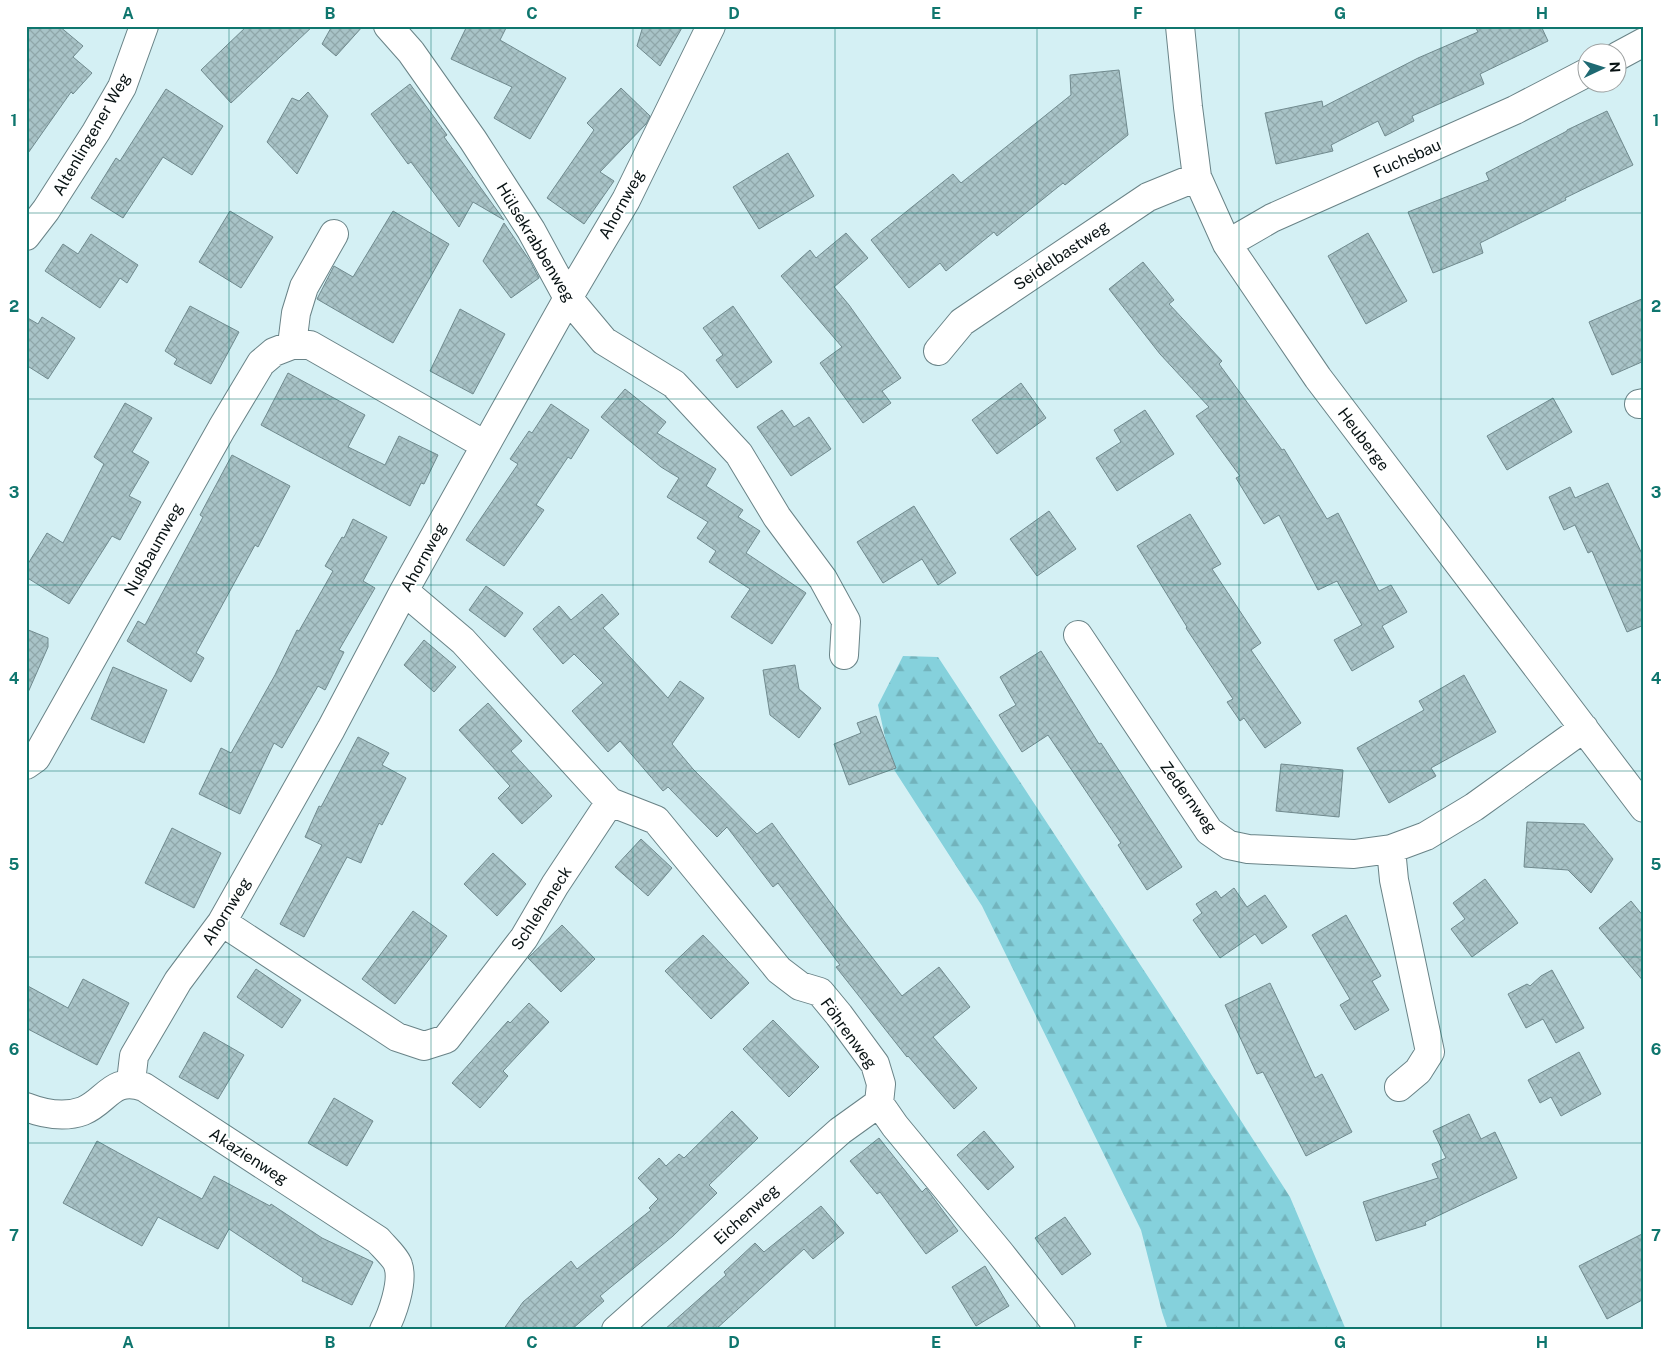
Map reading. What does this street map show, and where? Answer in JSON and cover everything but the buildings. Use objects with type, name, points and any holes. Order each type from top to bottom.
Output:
[{"type":"street","name":"Altenlingener Weg","points":[[26,236],[51,202],[122,87],[144,26]]},
{"type":"street","name":"Hülsekrabbenweg","points":[[388,26],[411,52],[474,140],[531,230],[568,298],[604,341],[674,384],[739,454],[777,517],[823,579],[846,621],[844,655]]},
{"type":"street","name":"Ahornweg","points":[[133,1083],[134,1056],[178,981],[222,922],[331,729],[404,591],[568,298],[626,200],[711,26]]},
{"type":"street","name":"Heuberge","points":[[1180,26],[1197,177],[1227,244],[1318,378],[1644,808]]},
{"type":"street","points":[[1628,51],[1644,42]]},
{"type":"street","name":"Fuchsbau","points":[[1227,244],[1272,218],[1515,110],[1578,77]]},
{"type":"street","name":"Seidelbastweg","points":[[938,351],[962,322],[1148,197],[1197,177]]},
{"type":"street","points":[[334,234],[304,287],[296,313],[292,345],[310,344],[486,445]]},
{"type":"street","name":"Nußbaumweg","points":[[26,765],[36,758],[222,428],[261,363],[274,352],[292,345]]},
{"type":"street","points":[[404,591],[463,641],[610,802]]},
{"type":"street","name":"Zedernweg","points":[[1078,635],[1209,830],[1229,845],[1248,849],[1354,854],[1391,849],[1426,836],[1474,807],[1584,728]]},
{"type":"street","name":"Schleheneck","points":[[222,922],[397,1037],[424,1046],[446,1039],[524,938],[555,885],[610,802]]},
{"type":"street","name":"Föhrenweg","points":[[610,802],[656,820],[779,970],[800,986],[820,992],[875,1064],[881,1084],[879,1103]]},
{"type":"street","points":[[1391,849],[1394,880],[1430,1052],[1418,1070],[1399,1087]]},
{"type":"street","points":[[26,1107],[60,1115],[83,1111],[115,1087],[133,1083]]},
{"type":"street","name":"Akazienweg","points":[[133,1083],[144,1086],[378,1240],[398,1264],[399,1289],[390,1318],[384,1330]]},
{"type":"street","points":[[879,1103],[895,1126],[1061,1330]]},
{"type":"street","name":"Eichenweg","points":[[616,1330],[840,1131],[879,1103]]},
{"type":"green space","points":[[903,656],[938,657],[1166,1004],[1290,1197],[1346,1330],[1168,1330],[1141,1230],[982,906],[891,765],[878,705]]}]
